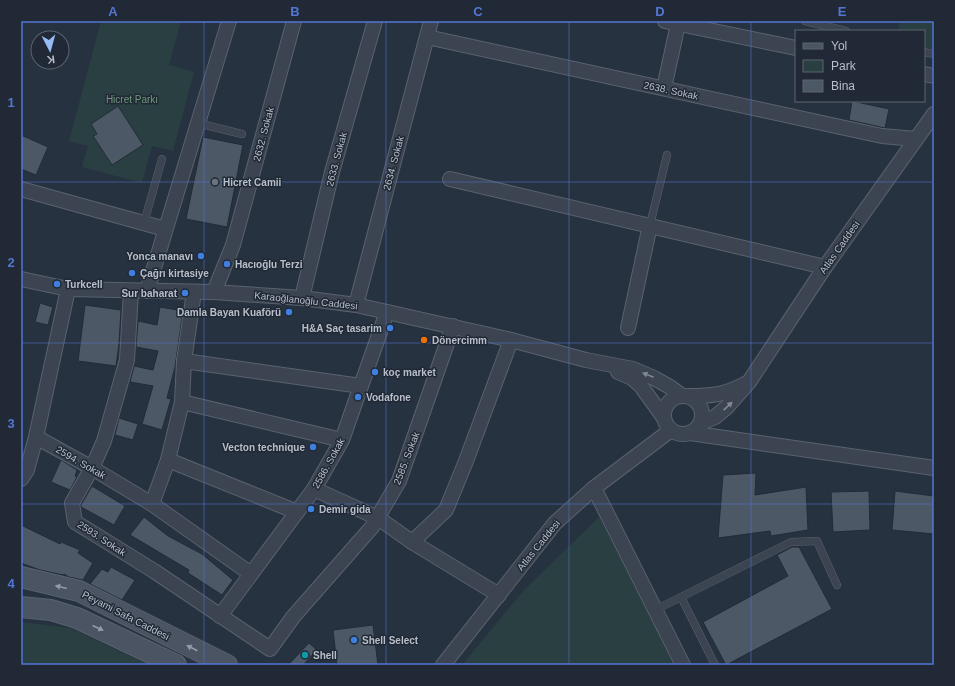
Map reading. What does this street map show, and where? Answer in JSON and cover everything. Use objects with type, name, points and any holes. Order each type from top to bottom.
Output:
[{"type":"main road","name":"Peyami Safa Caddesi","points":[[21,577],[79,591],[226,665]]},
{"type":"main road","points":[[21,607],[51,610],[77,618],[176,665]]},
{"type":"street","points":[[147,291],[229,21]]},
{"type":"street","name":"2632. Sokak","points":[[214,292],[233,245],[294,21]]},
{"type":"street","name":"2633. Sokak","points":[[302,298],[332,172],[375,21]]},
{"type":"street","name":"2634. Sokak","points":[[356,305],[431,21]]},
{"type":"street","points":[[664,88],[672,22],[795,48]]},
{"type":"street","name":"2638. Sokak","points":[[427,37],[882,136],[916,139]]},
{"type":"street","name":"Atlas Caddesi","points":[[701,423],[715,417],[727,408],[749,382],[824,267],[934,114]]},
{"type":"street","points":[[450,179],[824,267]]},
{"type":"street","points":[[21,189],[165,229]]},
{"type":"street","points":[[628,328],[650,225]]},
{"type":"street","name":"Karaoğlanoğlu Caddesi","points":[[21,279],[68,289],[214,292],[302,298],[356,305],[453,326],[586,360]]},
{"type":"street","points":[[21,479],[27,470],[36,437],[68,289]]},
{"type":"street","name":"2593. Sokak","points":[[131,291],[126,360],[104,441],[92,468],[72,503],[75,522],[154,571],[270,649]]},
{"type":"street","points":[[152,504],[168,460],[182,402],[184,361],[194,292]]},
{"type":"street","name":"2586. Sokak","points":[[220,616],[314,489],[342,440],[387,312]]},
{"type":"street","name":"2585. Sokak","points":[[270,649],[293,617],[372,527],[399,481],[453,326]]},
{"type":"street","points":[[412,542],[446,510],[511,340]]},
{"type":"street","points":[[586,360],[633,369],[654,378],[685,396],[694,399],[702,410],[702,416],[701,423],[690,433]]},
{"type":"street","points":[[586,360],[632,378],[642,386],[668,424],[680,434],[690,433],[934,468]]},
{"type":"street","points":[[184,361],[361,386]]},
{"type":"street","points":[[668,424],[666,406],[675,397],[718,394],[731,391],[749,382]]},
{"type":"street","points":[[182,402],[342,440]]},
{"type":"street","name":"Atlas Caddesi","points":[[443,665],[555,523],[668,424]]},
{"type":"street","name":"2594. Sokak","points":[[36,437],[152,504],[251,574]]},
{"type":"street","points":[[168,460],[297,512]]},
{"type":"street","points":[[594,488],[683,665]]},
{"type":"street","points":[[314,489],[378,518],[412,542],[499,595]]},
{"type":"lane","points":[[805,21],[842,30]]},
{"type":"lane","points":[[197,124],[242,134]]},
{"type":"lane","points":[[650,225],[667,156]]},
{"type":"lane","points":[[144,223],[162,159]]},
{"type":"lane","points":[[656,610],[791,542],[817,541],[837,585]]},
{"type":"lane","points":[[681,597],[715,665]]},
{"type":"green space","name":"Hicret Parkı","points":[[101,21],[181,21],[169,65],[194,72],[173,151],[152,146],[142,183],[82,167],[88,146],[69,141]]},
{"type":"green space","points":[[900,21],[934,21],[934,49],[925,47],[925,30],[898,30]]},
{"type":"green space","points":[[599,517],[675,665],[462,665],[523,591]]},
{"type":"green space","points":[[21,622],[70,628],[149,665],[21,665]]},
{"type":"building","points":[[852,102],[889,109],[885,128],[849,120]]},
{"type":"building","points":[[118,106],[143,145],[112,165],[93,136],[97,134],[91,124]]},
{"type":"building","points":[[21,135],[48,147],[36,175],[21,169]]},
{"type":"building","name":"Hicret Camii","points":[[203,137],[243,145],[227,227],[186,219]]},
{"type":"building","points":[[40,303],[53,307],[48,325],[35,322]]},
{"type":"building","points":[[85,305],[121,310],[116,366],[78,361]]},
{"type":"building","points":[[160,307],[183,311],[175,367],[167,398],[171,399],[162,430],[142,424],[153,386],[130,382],[134,366],[153,370],[158,351],[136,347],[138,321],[157,325]]},
{"type":"building","points":[[119,418],[138,424],[133,440],[115,435]]},
{"type":"building","points":[[61,460],[77,470],[75,476],[77,477],[70,490],[51,482]]},
{"type":"building","points":[[756,473],[755,495],[806,487],[808,530],[771,536],[770,531],[718,538],[723,475]]},
{"type":"building","points":[[92,486],[125,506],[114,525],[81,507]]},
{"type":"building","points":[[869,491],[870,530],[833,532],[831,492]]},
{"type":"building","points":[[895,491],[934,496],[934,534],[892,530]]},
{"type":"building","points":[[144,517],[168,536],[202,554],[233,580],[222,595],[188,573],[189,570],[130,535]]},
{"type":"building","points":[[21,525],[60,544],[61,542],[80,550],[78,553],[93,563],[83,580],[69,577],[64,574],[40,570],[21,563]]},
{"type":"building","points":[[792,547],[799,547],[832,609],[726,665],[703,622],[788,576],[777,555]]},
{"type":"building","points":[[111,567],[135,580],[122,600],[90,584],[102,569],[108,572]]},
{"type":"building","name":"Shell Select","points":[[373,625],[378,665],[337,665],[333,630]]},
{"type":"building","name":"Shell","points":[[309,643],[317,650],[303,665],[288,665]]},
{"type":"place","name":"Hicret Camii","points":[[215,182]]},
{"type":"place","name":"Yonca manavı","points":[[201,256]]},
{"type":"place","name":"Hacıoğlu Terzi","points":[[227,264]]},
{"type":"place","name":"Çağrı kirtasiye","points":[[132,273]]},
{"type":"place","name":"Turkcell","points":[[57,284]]},
{"type":"place","name":"Sur baharat","points":[[185,293]]},
{"type":"place","name":"Damla Bayan Kuaförü","points":[[289,312]]},
{"type":"place","name":"H&A Saç tasarim","points":[[390,328]]},
{"type":"place","name":"Dönercimm","points":[[424,340]]},
{"type":"place","name":"koç market","points":[[375,372]]},
{"type":"place","name":"Vodafone","points":[[358,397]]},
{"type":"place","name":"Vecton technique","points":[[313,447]]},
{"type":"place","name":"Demir gida","points":[[311,509]]},
{"type":"place","name":"Shell Select","points":[[354,640]]},
{"type":"place","name":"Shell","points":[[305,655]]}]
